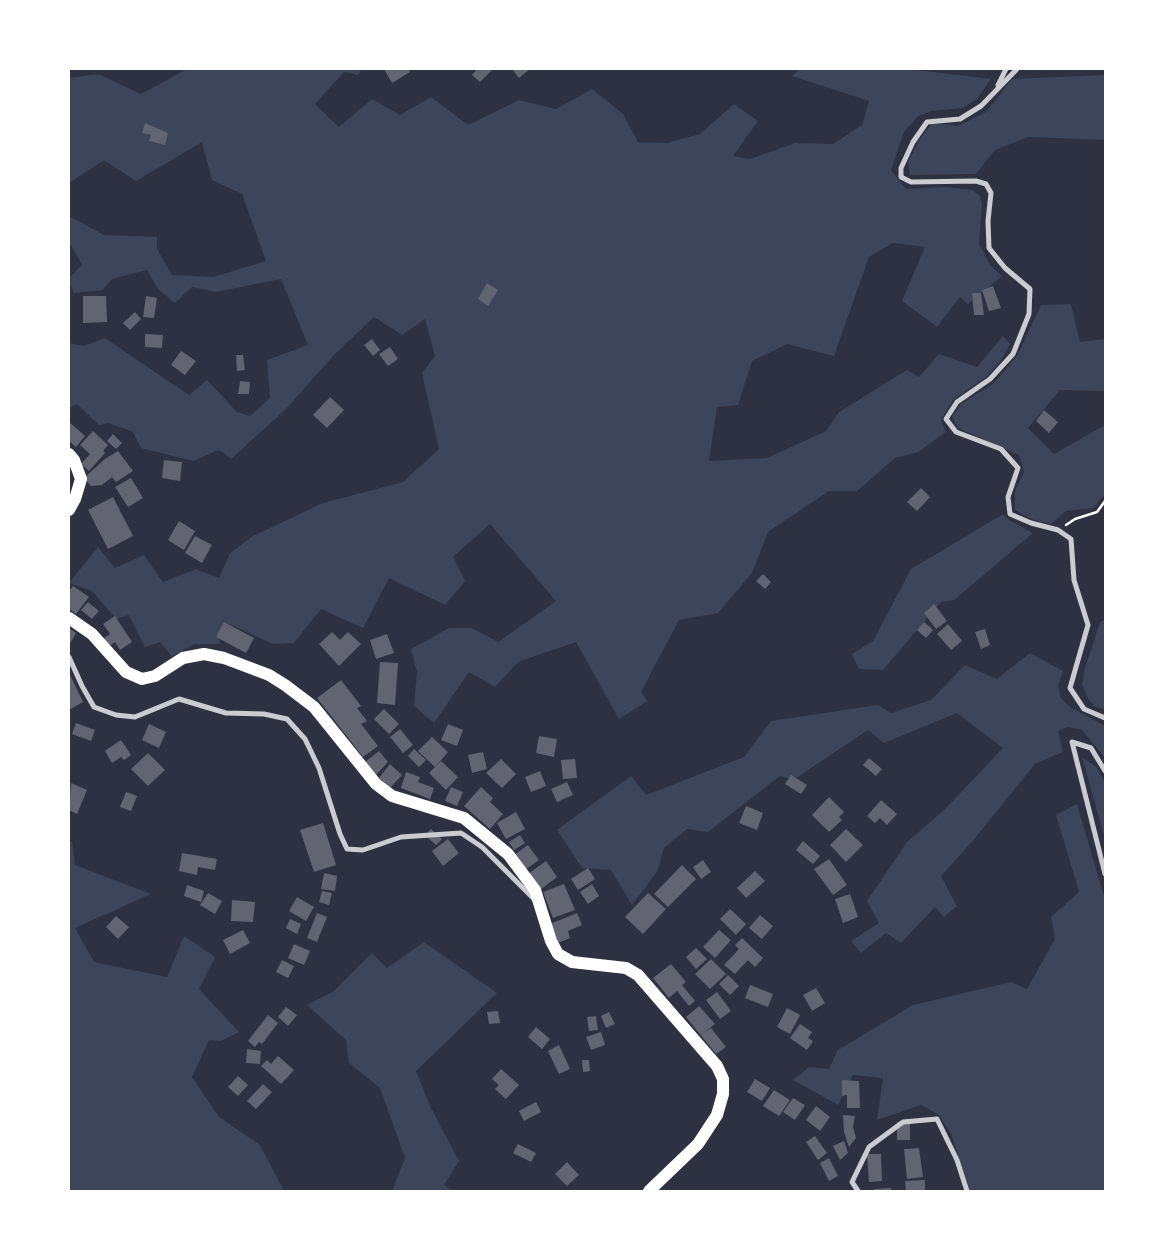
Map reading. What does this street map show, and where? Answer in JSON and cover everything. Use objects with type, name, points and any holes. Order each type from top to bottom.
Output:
[{"type":"main road","points":[[69,454],[74,460],[81,479],[76,499],[69,510]]},
{"type":"main road","points":[[69,618],[92,634],[126,672],[142,679],[155,676],[183,658],[204,654],[224,658],[269,675],[285,685],[314,707],[376,784],[392,796],[464,818],[508,854],[535,890],[549,934],[558,954],[572,962],[626,968],[638,975],[717,1066],[723,1079],[724,1094],[717,1115],[698,1144],[649,1191]]},
{"type":"street","points":[[997,88],[1006,69]]},
{"type":"street","points":[[1017,69],[980,106],[960,119],[927,122],[901,168],[901,177],[911,182],[976,181],[986,184],[991,193],[988,221],[989,248],[1005,268],[1030,289],[1029,314],[1013,354],[990,379],[957,402],[946,419],[956,432],[1001,449],[1018,468],[1008,497],[1010,514],[1030,523],[1058,530],[1070,539],[1074,580],[1088,625],[1070,688],[1084,709],[1105,718]]},
{"type":"street","points":[[69,657],[94,708],[116,715],[135,717],[179,699],[226,713],[264,714],[287,719],[309,746],[319,768],[340,834],[347,849],[363,850],[401,836],[461,832],[482,847],[541,906]]},
{"type":"street","points":[[1105,771],[1091,748],[1072,742],[1105,874]]},
{"type":"street","points":[[858,1191],[852,1182],[869,1147],[903,1122],[937,1119],[957,1160],[967,1191]]},
{"type":"path","points":[[1058,530],[1075,519],[1097,512],[1105,501]]},
{"type":"shaded area","points":[[187,69],[362,69],[358,75],[344,72],[315,104],[339,127],[372,99],[400,115],[431,97],[468,125],[519,100],[556,109],[592,89],[623,114],[638,142],[667,143],[700,134],[734,104],[758,121],[733,156],[750,159],[795,143],[833,144],[862,125],[869,101],[792,76],[800,69],[909,69],[991,79],[977,99],[963,108],[932,111],[918,116],[904,132],[891,170],[906,189],[947,187],[972,190],[980,196],[982,205],[979,244],[991,266],[1002,276],[968,304],[960,297],[937,327],[902,301],[925,247],[893,243],[869,257],[834,356],[787,344],[752,361],[738,405],[717,407],[709,461],[767,458],[826,431],[839,412],[907,370],[919,377],[939,354],[977,367],[1003,336],[1010,344],[1000,362],[986,377],[953,400],[941,420],[946,432],[918,452],[895,458],[857,491],[829,491],[768,532],[752,573],[718,613],[679,620],[641,692],[647,701],[619,719],[576,642],[518,662],[495,687],[469,672],[434,723],[414,706],[417,672],[411,649],[449,628],[472,628],[498,642],[556,601],[490,524],[453,557],[465,581],[445,605],[389,578],[363,628],[321,609],[294,643],[273,644],[227,623],[219,644],[194,644],[172,657],[160,642],[145,647],[129,615],[116,619],[92,591],[69,583],[98,547],[115,568],[144,555],[163,582],[196,569],[219,578],[230,553],[253,536],[323,503],[403,482],[439,449],[422,373],[435,356],[425,319],[402,335],[374,317],[334,355],[285,410],[231,459],[219,450],[193,461],[141,448],[133,432],[109,423],[99,425],[77,404],[69,408],[69,343],[84,346],[105,338],[189,395],[207,380],[237,412],[250,416],[270,398],[267,360],[308,345],[281,279],[216,292],[192,287],[175,303],[158,289],[147,270],[112,279],[103,290],[74,293],[69,282],[69,278],[82,265],[69,242],[69,216],[104,235],[157,237],[157,249],[172,275],[213,277],[266,261],[242,194],[212,180],[202,142],[136,181],[104,160],[69,183],[69,78],[98,74],[141,94]]},
{"type":"shaded area","points":[[1105,75],[1105,140],[1028,137],[995,150],[976,174],[910,175],[908,162],[920,139],[932,123],[958,126],[986,112],[1012,79]]},
{"type":"shaded area","points":[[1071,304],[1080,342],[1105,339],[1105,391],[1060,390],[1028,428],[1054,454],[1105,425],[1105,494],[1093,508],[1066,511],[1051,524],[1031,519],[1015,510],[1015,491],[1024,472],[1019,455],[958,428],[952,417],[961,404],[994,383],[1017,356],[1041,305]]},
{"type":"shaded area","points":[[1003,514],[1009,520],[1033,533],[954,600],[941,602],[883,670],[859,669],[852,654],[873,641],[911,569]]},
{"type":"shaded area","points":[[1105,620],[1105,710],[1094,706],[1087,697],[1082,684],[1084,671],[1100,622]]},
{"type":"shaded area","points":[[1030,653],[1063,671],[1058,686],[1061,698],[1070,707],[1105,726],[1105,758],[1082,730],[1068,727],[1058,731],[1063,752],[1035,764],[971,843],[941,876],[957,906],[944,917],[935,907],[901,943],[886,933],[861,953],[851,941],[879,923],[867,901],[907,842],[944,810],[1003,748],[957,713],[884,743],[868,730],[793,780],[780,776],[708,832],[687,829],[664,848],[657,872],[632,905],[611,870],[582,868],[557,830],[631,776],[646,795],[744,757],[771,721],[878,705],[891,713],[931,700],[965,665],[997,679]]},
{"type":"shaded area","points":[[1082,757],[1096,767],[1105,782],[1105,839]]},
{"type":"shaded area","points":[[1077,804],[1105,900],[1105,1191],[970,1191],[951,1134],[939,1115],[921,1105],[877,1120],[883,1078],[853,1075],[838,1105],[793,1080],[809,1067],[829,1069],[838,1050],[913,1005],[1011,982],[1027,989],[1055,939],[1051,917],[1079,892],[1056,815]]},
{"type":"shaded area","points":[[69,842],[72,842],[75,865],[151,894],[75,928],[94,962],[167,977],[184,936],[215,957],[199,989],[239,1032],[221,1041],[209,1040],[192,1077],[219,1117],[260,1145],[284,1191],[69,1191]]},
{"type":"shaded area","points":[[424,942],[497,993],[416,1071],[430,1106],[459,1161],[444,1185],[453,1191],[392,1191],[405,1158],[380,1088],[349,1063],[346,1040],[307,1005],[334,991],[372,953],[387,968]]},
{"type":"building","points":[[384,69],[408,69],[410,72],[392,83]]},
{"type":"building","points":[[477,69],[493,69],[480,82],[472,75]]},
{"type":"building","points":[[512,69],[530,69],[519,78]]},
{"type":"building","points":[[145,123],[168,133],[165,145],[149,141],[151,135],[142,133]]},
{"type":"building","points":[[487,283],[498,290],[488,306],[478,299]]},
{"type":"building","points":[[993,286],[1001,308],[989,311],[982,290]]},
{"type":"building","points":[[972,293],[981,293],[984,315],[974,315]]},
{"type":"building","points":[[83,296],[106,296],[107,322],[83,323]]},
{"type":"building","points":[[146,296],[157,298],[154,318],[143,317]]},
{"type":"building","points":[[135,312],[141,319],[130,330],[123,323]]},
{"type":"building","points":[[145,334],[163,335],[162,348],[145,347]]},
{"type":"building","points":[[372,339],[380,350],[373,356],[364,345]]},
{"type":"building","points":[[390,347],[398,359],[388,366],[379,354]]},
{"type":"building","points":[[181,351],[196,361],[185,375],[171,365]]},
{"type":"building","points":[[236,355],[243,355],[245,370],[237,371]]},
{"type":"building","points":[[240,381],[250,382],[249,394],[238,394]]},
{"type":"building","points":[[330,397],[344,410],[327,428],[313,415]]},
{"type":"building","points":[[1044,410],[1058,422],[1049,433],[1036,421]]},
{"type":"building","points":[[69,422],[85,436],[76,447],[69,441]]},
{"type":"building","points":[[93,431],[108,445],[103,451],[105,453],[89,471],[81,464],[90,454],[80,445]]},
{"type":"building","points":[[113,434],[122,443],[116,449],[107,441]]},
{"type":"building","points":[[118,451],[133,471],[116,482],[112,477],[102,485],[91,486],[84,478],[105,459]]},
{"type":"building","points":[[164,460],[182,462],[180,481],[162,478]]},
{"type":"building","points":[[131,478],[143,498],[128,507],[115,487]]},
{"type":"building","points":[[921,488],[930,497],[917,511],[907,502]]},
{"type":"building","points":[[113,497],[133,536],[108,549],[88,510]]},
{"type":"building","points":[[179,521],[195,531],[184,550],[168,540]]},
{"type":"building","points":[[195,536],[212,545],[202,563],[185,553]]},
{"type":"building","points":[[763,574],[771,582],[765,589],[756,581]]},
{"type":"building","points":[[73,586],[89,597],[76,614],[69,609],[69,591]]},
{"type":"building","points":[[88,602],[99,611],[92,619],[81,610]]},
{"type":"building","points":[[934,604],[947,621],[936,629],[924,613]]},
{"type":"building","points":[[115,616],[132,642],[120,650],[115,642],[109,646],[104,638],[110,634],[103,624]]},
{"type":"building","points":[[224,622],[254,638],[246,653],[216,637]]},
{"type":"building","points":[[924,622],[933,630],[926,638],[917,630]]},
{"type":"building","points":[[948,624],[962,641],[951,650],[937,634]]},
{"type":"building","points":[[69,628],[76,633],[69,645]]},
{"type":"building","points":[[985,629],[990,645],[981,649],[975,632]]},
{"type":"building","points":[[332,632],[340,640],[348,632],[361,644],[339,666],[319,644]]},
{"type":"building","points":[[387,634],[394,653],[376,659],[370,640]]},
{"type":"building","points":[[380,662],[398,663],[395,705],[377,703]]},
{"type":"building","points":[[69,673],[83,702],[69,710]]},
{"type":"building","points":[[341,680],[361,706],[357,708],[367,721],[361,724],[378,746],[363,757],[317,698]]},
{"type":"building","points":[[384,709],[399,724],[389,734],[374,719]]},
{"type":"building","points":[[76,723],[95,730],[91,741],[72,734]]},
{"type":"building","points":[[149,724],[166,732],[159,748],[142,740]]},
{"type":"building","points":[[448,724],[463,730],[457,746],[441,740]]},
{"type":"building","points":[[400,729],[413,745],[403,753],[390,737]]},
{"type":"building","points":[[539,736],[557,739],[554,757],[536,753]]},
{"type":"building","points":[[432,737],[448,752],[435,767],[418,751]]},
{"type":"building","points":[[121,740],[131,755],[124,760],[121,757],[112,763],[105,751]]},
{"type":"building","points":[[414,749],[426,760],[419,767],[408,756]]},
{"type":"building","points":[[379,751],[388,762],[376,775],[365,762]]},
{"type":"building","points":[[483,752],[487,769],[472,773],[468,755]]},
{"type":"building","points":[[148,753],[165,770],[148,786],[131,769]]},
{"type":"building","points":[[869,758],[882,769],[876,776],[863,765]]},
{"type":"building","points":[[501,759],[516,774],[502,788],[486,773]]},
{"type":"building","points":[[575,759],[577,778],[563,779],[561,760]]},
{"type":"building","points":[[441,761],[458,777],[446,790],[429,773]]},
{"type":"building","points":[[390,764],[402,775],[390,788],[379,778]]},
{"type":"building","points":[[540,771],[546,786],[531,792],[525,777]]},
{"type":"building","points":[[406,772],[420,777],[418,782],[434,788],[430,799],[401,788]]},
{"type":"building","points":[[791,775],[807,785],[801,794],[785,784]]},
{"type":"building","points":[[567,782],[573,795],[557,802],[551,789]]},
{"type":"building","points":[[71,783],[87,790],[77,814],[69,810]]},
{"type":"building","points":[[451,787],[463,792],[457,806],[445,801]]},
{"type":"building","points":[[481,787],[493,798],[490,802],[503,814],[490,829],[464,806]]},
{"type":"building","points":[[126,792],[137,796],[131,811],[120,807]]},
{"type":"building","points":[[829,797],[844,812],[839,817],[842,820],[829,832],[812,815]]},
{"type":"building","points":[[881,800],[897,814],[887,825],[880,818],[875,823],[867,816]]},
{"type":"building","points":[[746,806],[763,813],[757,830],[739,823]]},
{"type":"building","points":[[516,812],[525,829],[506,839],[497,823]]},
{"type":"building","points":[[323,823],[336,865],[314,872],[300,830]]},
{"type":"building","points":[[431,829],[442,839],[436,845],[425,835]]},
{"type":"building","points":[[846,829],[863,845],[846,862],[830,845]]},
{"type":"building","points":[[520,835],[525,843],[514,850],[509,842]]},
{"type":"building","points":[[448,839],[459,853],[443,866],[432,851]]},
{"type":"building","points":[[803,841],[820,856],[813,864],[796,850]]},
{"type":"building","points":[[528,845],[539,860],[525,870],[514,855]]},
{"type":"building","points":[[182,853],[217,859],[215,870],[198,867],[197,875],[179,871]]},
{"type":"building","points":[[829,859],[847,885],[833,895],[814,869]]},
{"type":"building","points":[[703,860],[711,872],[701,879],[693,867]]},
{"type":"building","points":[[546,861],[557,877],[540,890],[528,874]]},
{"type":"building","points":[[682,865],[696,879],[668,907],[654,894]]},
{"type":"building","points":[[588,868],[595,879],[578,890],[571,879]]},
{"type":"building","points":[[755,871],[765,881],[746,898],[737,888]]},
{"type":"building","points":[[324,873],[337,876],[335,891],[321,889]]},
{"type":"building","points":[[564,884],[575,910],[553,918],[543,892]]},
{"type":"building","points":[[592,884],[599,896],[588,904],[580,892]]},
{"type":"building","points":[[187,885],[204,891],[201,902],[184,896]]},
{"type":"building","points":[[322,891],[332,893],[329,905],[319,902]]},
{"type":"building","points":[[208,893],[222,901],[215,914],[200,905]]},
{"type":"building","points":[[648,893],[666,909],[643,934],[625,917]]},
{"type":"building","points":[[850,894],[858,917],[843,923],[835,899]]},
{"type":"building","points":[[297,897],[314,907],[306,921],[289,911]]},
{"type":"building","points":[[232,900],[255,902],[253,922],[231,921]]},
{"type":"building","points":[[730,909],[746,924],[736,935],[720,919]]},
{"type":"building","points":[[317,913],[327,917],[317,942],[307,938]]},
{"type":"building","points":[[577,913],[582,925],[568,931],[570,938],[558,943],[550,924]]},
{"type":"building","points":[[760,915],[773,926],[762,939],[749,928]]},
{"type":"building","points":[[116,916],[129,927],[118,939],[106,927]]},
{"type":"building","points":[[290,919],[301,924],[297,934],[286,928]]},
{"type":"building","points":[[243,930],[250,943],[230,954],[223,940]]},
{"type":"building","points":[[719,930],[731,940],[715,958],[703,947]]},
{"type":"building","points":[[742,938],[763,958],[755,967],[748,960],[735,974],[724,965],[739,949],[735,945]]},
{"type":"building","points":[[294,944],[310,951],[304,965],[288,958]]},
{"type":"building","points":[[696,948],[707,959],[696,969],[686,957]]},
{"type":"building","points":[[711,959],[726,974],[710,989],[695,974]]},
{"type":"building","points":[[282,960],[294,966],[288,978],[276,972]]},
{"type":"building","points":[[671,964],[686,982],[682,985],[695,1001],[689,1006],[677,991],[669,998],[653,978]]},
{"type":"building","points":[[728,975],[739,986],[730,995],[719,984]]},
{"type":"building","points":[[750,985],[773,994],[768,1007],[745,998]]},
{"type":"building","points":[[816,988],[825,1003],[812,1011],[803,995]]},
{"type":"building","points":[[717,992],[731,1011],[720,1019],[706,1000]]},
{"type":"building","points":[[699,1006],[715,1024],[704,1033],[711,1028],[726,1047],[716,1054],[686,1017]]},
{"type":"building","points":[[286,1007],[297,1015],[288,1026],[278,1017]]},
{"type":"building","points":[[787,1008],[800,1015],[790,1034],[777,1027]]},
{"type":"building","points":[[498,1011],[500,1023],[489,1024],[487,1012]]},
{"type":"building","points":[[609,1012],[615,1024],[606,1028],[601,1016]]},
{"type":"building","points":[[268,1015],[278,1023],[262,1044],[259,1042],[255,1047],[248,1041]]},
{"type":"building","points":[[596,1016],[598,1030],[589,1031],[587,1017]]},
{"type":"building","points":[[800,1024],[812,1032],[808,1038],[813,1041],[807,1050],[790,1038]]},
{"type":"building","points":[[536,1027],[550,1039],[542,1049],[528,1037]]},
{"type":"building","points":[[601,1032],[605,1045],[591,1050],[586,1037]]},
{"type":"building","points":[[559,1045],[570,1069],[559,1074],[548,1051]]},
{"type":"building","points":[[247,1049],[261,1051],[260,1064],[246,1063]]},
{"type":"building","points":[[278,1056],[294,1070],[281,1084],[261,1066],[267,1060],[271,1064]]},
{"type":"building","points":[[582,1060],[589,1060],[590,1071],[583,1072]]},
{"type":"building","points":[[501,1069],[519,1085],[506,1099],[495,1089],[499,1085],[492,1079]]},
{"type":"building","points":[[238,1076],[248,1085],[238,1096],[228,1087]]},
{"type":"building","points":[[755,1079],[770,1088],[762,1101],[747,1092]]},
{"type":"building","points":[[842,1080],[859,1081],[860,1108],[847,1108],[847,1095],[842,1096]]},
{"type":"building","points":[[263,1084],[272,1092],[256,1109],[247,1101]]},
{"type":"building","points":[[774,1090],[790,1100],[779,1116],[763,1106]]},
{"type":"building","points":[[793,1098],[805,1105],[795,1120],[783,1112]]},
{"type":"building","points":[[536,1102],[541,1112],[524,1121],[519,1111]]},
{"type":"building","points":[[816,1106],[830,1117],[820,1131],[806,1120]]},
{"type":"building","points":[[843,1115],[855,1116],[853,1127],[856,1138],[849,1147],[844,1132]]},
{"type":"building","points":[[897,1122],[910,1122],[910,1140],[897,1140]]},
{"type":"building","points":[[815,1136],[827,1153],[818,1160],[806,1142]]},
{"type":"building","points":[[844,1141],[848,1153],[840,1160],[833,1146]]},
{"type":"building","points":[[518,1144],[536,1153],[531,1162],[513,1153]]},
{"type":"building","points":[[919,1148],[923,1177],[907,1179],[904,1149]]},
{"type":"building","points":[[867,1154],[881,1154],[882,1181],[869,1182]]},
{"type":"building","points":[[829,1158],[838,1176],[829,1181],[820,1163]]},
{"type":"building","points":[[567,1162],[579,1175],[567,1186],[555,1174]]},
{"type":"building","points":[[925,1180],[925,1191],[906,1191],[905,1181]]},
{"type":"building","points":[[891,1188],[891,1191],[874,1191],[874,1189]]}]
